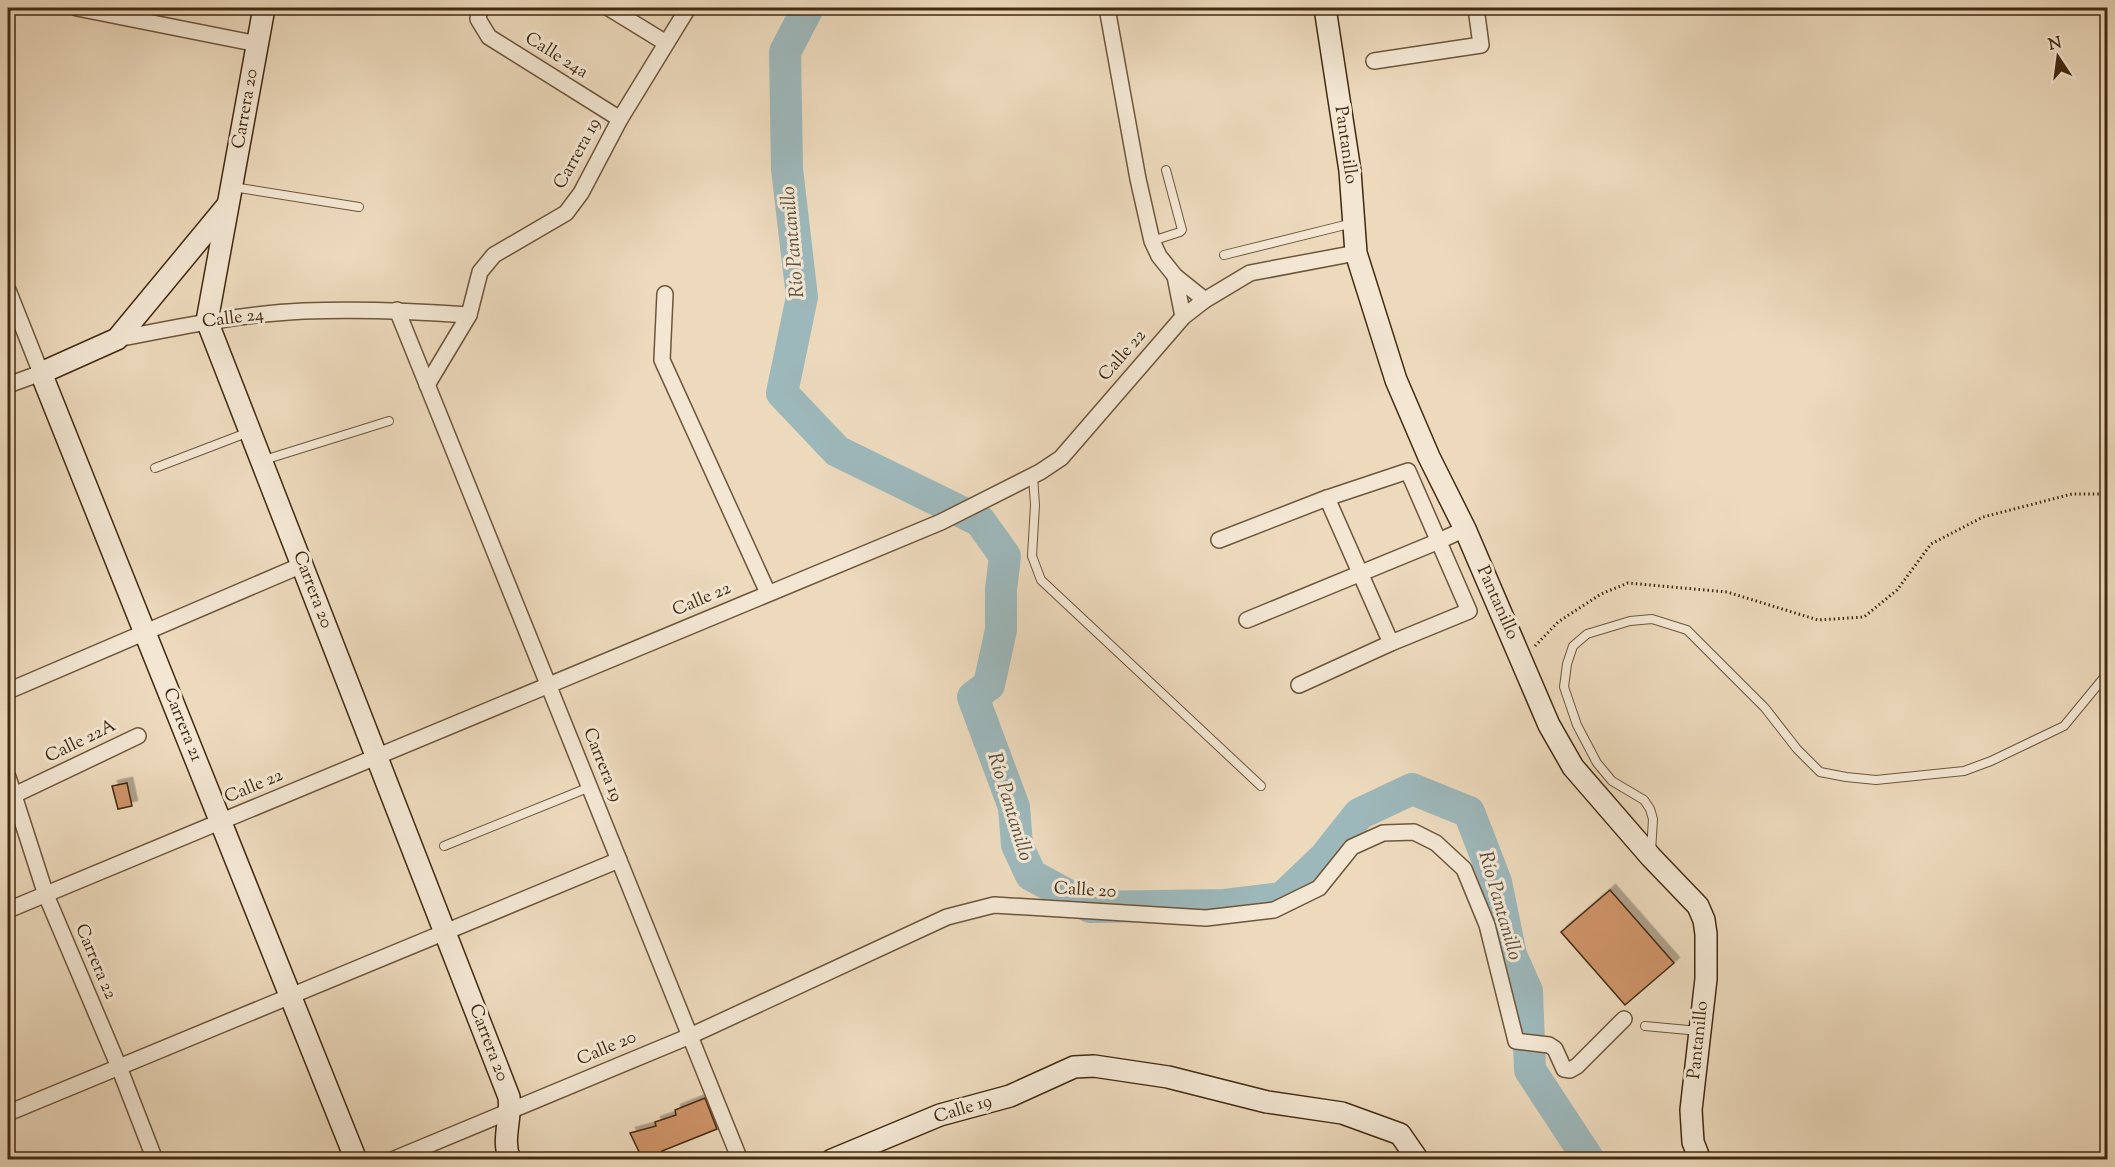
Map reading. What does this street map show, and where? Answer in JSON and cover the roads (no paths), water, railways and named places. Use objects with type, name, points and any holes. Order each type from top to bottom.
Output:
[{"type":"main road","name":"Carrera 20","points":[[264,8],[207,321],[509,1097],[510,1110],[506,1143],[510,1160]]},
{"type":"main road","name":"Pantanillo","points":[[1325,8],[1350,171],[1356,253],[1396,380],[1429,457],[1465,529],[1549,725],[1573,766],[1698,906],[1704,920],[1707,957],[1691,1110],[1693,1142],[1700,1160]]},
{"type":"main road","points":[[117,339],[230,195]]},
{"type":"main road","name":"Calle 24","points":[[41,373],[117,339]]},
{"type":"main road","name":"Carrera 21","points":[[41,373],[356,1160]]},
{"type":"main road","name":"Calle 19","points":[[832,1160],[940,1115],[1010,1096],[1074,1067],[1094,1065],[1168,1077],[1267,1102],[1342,1113],[1400,1134],[1418,1160]]},
{"type":"street","points":[[77,8],[258,44]]},
{"type":"street","points":[[609,8],[666,43]]},
{"type":"street","name":"Carrera 19","points":[[427,385],[469,315],[480,272],[494,255],[566,213],[581,193],[620,119],[687,8]]},
{"type":"street","points":[[1107,8],[1138,179],[1152,241],[1159,256],[1174,276],[1205,300]]},
{"type":"street","points":[[1374,61],[1481,45],[1476,8]]},
{"type":"street","name":"Calle 24a","points":[[479,13],[489,37],[620,119]]},
{"type":"street","name":"Calle 22","points":[[8,910],[941,522],[1033,476],[1061,458],[1183,316],[1205,300],[1251,273],[1356,253]]},
{"type":"street","points":[[1174,276],[1183,316]]},
{"type":"street","name":"Carrera 21","points":[[8,290],[41,373]]},
{"type":"street","points":[[665,294],[662,360],[768,593]]},
{"type":"street","name":"Carrera 19","points":[[397,310],[740,1160]]},
{"type":"street","name":"Calle 24","points":[[117,339],[207,321],[302,311],[397,310],[469,315]]},
{"type":"street","name":"Calle 24","points":[[8,385],[41,373]]},
{"type":"street","points":[[1219,540],[1326,498],[1408,471],[1469,611],[1299,685]]},
{"type":"street","points":[[1326,498],[1391,643]]},
{"type":"street","points":[[1247,620],[1465,529]]},
{"type":"street","points":[[8,691],[302,565]]},
{"type":"street","name":"Calle 22A","points":[[10,797],[138,736]]},
{"type":"street","name":"Carrera 22","points":[[8,777],[10,797],[46,895],[119,1067],[155,1160]]},
{"type":"street","name":"Calle 20","points":[[392,1160],[690,1036],[948,917],[994,905],[1206,918],[1274,910],[1319,888],[1352,847],[1383,833],[1414,832],[1436,843],[1464,869],[1487,926],[1516,1041],[1549,1045],[1555,1049],[1564,1069],[1570,1070],[1577,1066],[1624,1019]]},
{"type":"street","points":[[8,1113],[619,860]]},
{"type":"lane","points":[[1152,241],[1182,230],[1166,170]]},
{"type":"lane","points":[[230,195],[359,207]]},
{"type":"lane","points":[[1224,255],[1354,222]]},
{"type":"lane","points":[[262,461],[389,421]]},
{"type":"lane","points":[[155,468],[251,432]]},
{"type":"lane","points":[[1033,476],[1035,505],[1032,556],[1041,580],[1261,786]]},
{"type":"lane","points":[[1651,856],[1653,819],[1650,809],[1644,800],[1612,781],[1597,762],[1577,725],[1564,687],[1567,664],[1573,646],[1587,634],[1629,621],[1652,619],[1687,630],[1765,708],[1797,749],[1820,772],[1876,780],[1964,771],[1991,760],[2064,726],[2106,675]]},
{"type":"lane","points":[[444,846],[590,787]]},
{"type":"lane","points":[[1645,1026],[1701,1031]]},
{"type":"waterway","name":"Río Pantanillo","points":[[808,8],[785,52],[787,169],[802,297],[782,393],[837,451],[980,521],[1005,556],[1001,589],[1001,630],[989,685],[973,697],[1014,807],[1017,845],[1031,875],[1090,907],[1225,905],[1282,898],[1325,857],[1359,814],[1412,789],[1469,812],[1496,882],[1511,955],[1527,991],[1530,1070],[1589,1160]]}]
